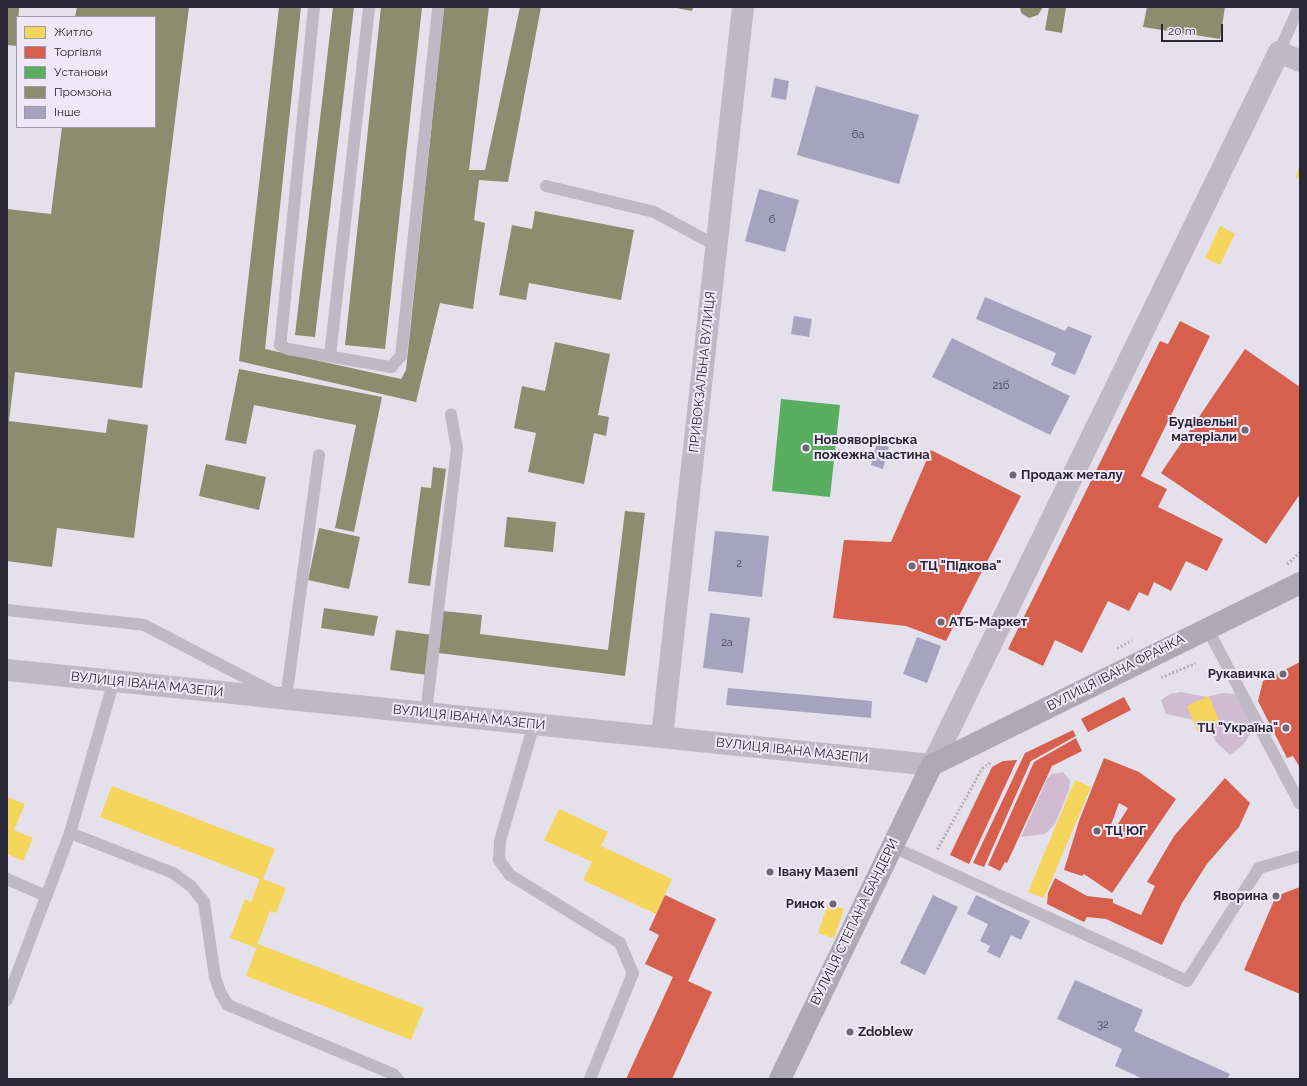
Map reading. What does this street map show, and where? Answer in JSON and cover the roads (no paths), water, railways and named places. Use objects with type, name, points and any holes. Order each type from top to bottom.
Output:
[{"type":"street","name":"ПРИВОКЗАЛЬНА ВУЛИЦЯ","points":[[662,737],[743,7]]},
{"type":"street","points":[[932,765],[1279,52],[1300,61]]},
{"type":"street","name":"ВУЛИЦЯ ІВАНА ФРАНКА","points":[[932,765],[1300,582]]},
{"type":"street","name":"ВУЛИЦЯ ІВАНА МАЗЕПИ","points":[[7,670],[932,765]]},
{"type":"street","name":"ВУЛИЦЯ СТЕПАНА БАНДЕРИ","points":[[780,1079],[891,846],[932,765]]},
{"type":"lane","points":[[314,7],[280,345],[288,349],[391,367],[401,356],[438,7]]},
{"type":"lane","points":[[330,356],[369,7]]},
{"type":"lane","points":[[1279,52],[1299,7]]},
{"type":"lane","points":[[546,186],[654,212],[717,246]]},
{"type":"lane","points":[[426,713],[457,448],[451,415]]},
{"type":"lane","points":[[7,610],[144,626],[286,699],[319,455]]},
{"type":"lane","points":[[1206,628],[1300,804]]},
{"type":"lane","points":[[7,1000],[70,833],[114,681]]},
{"type":"lane","points":[[534,724],[500,841],[499,860],[510,875],[620,943],[633,973],[590,1079]]},
{"type":"lane","points":[[70,833],[173,873],[191,886],[204,902],[215,977],[220,994],[228,1005],[393,1074],[398,1079]]},
{"type":"lane","points":[[891,846],[1187,981],[1259,868],[1300,856]]},
{"type":"lane","points":[[7,879],[46,896]]},
{"type":"place","name":"Будівельні матеріали","points":[[1245,430]]},
{"type":"place","name":"Новояворівська пожежна частина","points":[[806,448]]},
{"type":"place","name":"Продаж металу","points":[[1013,475]]},
{"type":"place","name":"ТЦ \"Підкова\"","points":[[912,566]]},
{"type":"place","name":"АТБ-Маркет","points":[[941,622]]},
{"type":"place","name":"Рукавичка","points":[[1283,674]]},
{"type":"place","name":"ТЦ \"Україна\"","points":[[1286,728]]},
{"type":"place","name":"ТЦ ЮГ","points":[[1097,831]]},
{"type":"place","name":"Івану Мазепі","points":[[770,872]]},
{"type":"place","name":"Яворина","points":[[1276,896]]},
{"type":"place","name":"Ринок","points":[[833,904]]},
{"type":"place","name":"Zdoblew","points":[[850,1032]]}]
